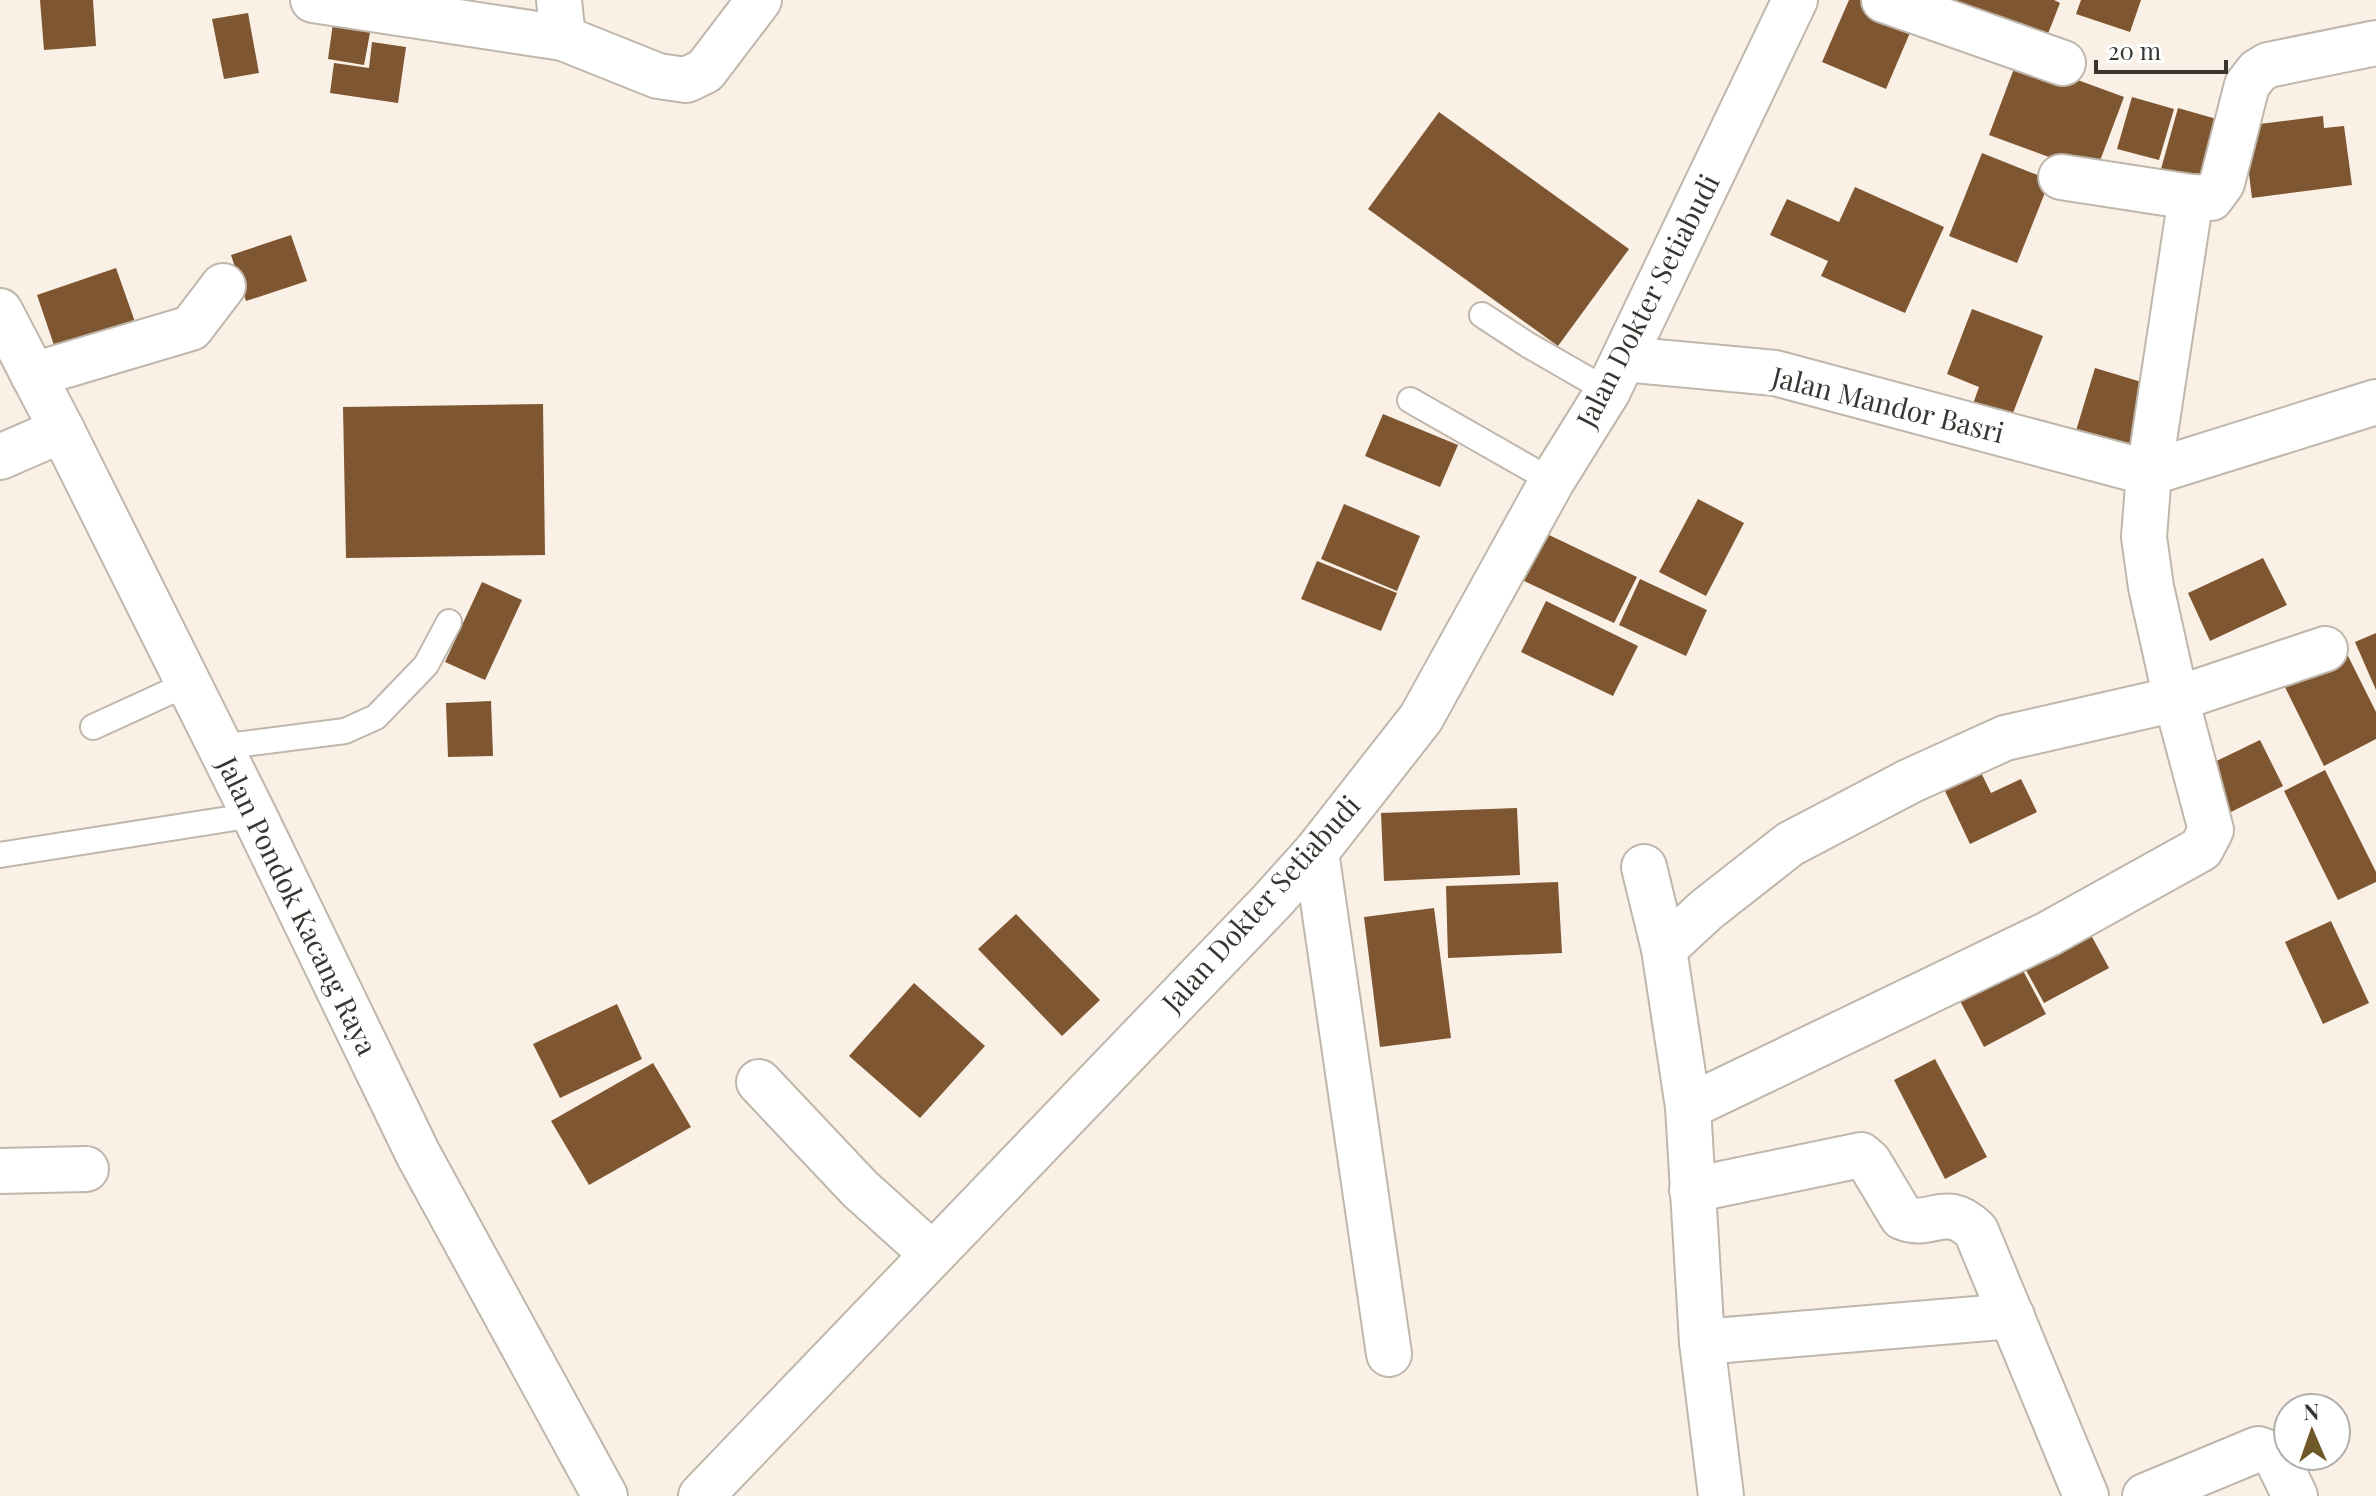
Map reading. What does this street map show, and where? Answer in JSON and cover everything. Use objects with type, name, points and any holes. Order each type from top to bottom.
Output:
[{"type":"street","points":[[313,0],[561,19],[658,76],[686,80],[705,71],[759,0]]},
{"type":"street","name":"Jalan Dokter Setiabudi","points":[[701,1496],[1272,901],[1316,852],[1421,718],[1552,481],[1616,375],[1795,0]]},
{"type":"street","points":[[1884,0],[2063,63]]},
{"type":"street","points":[[2061,177],[2211,198],[2222,183],[2247,85],[2258,71],[2268,65],[2376,43]]},
{"type":"street","points":[[1688,1107],[2048,934],[2201,849],[2211,830],[2176,699],[2151,587],[2144,537],[2149,473],[2191,197]]},
{"type":"street","points":[[33,375],[191,328],[223,286]]},
{"type":"street","name":"Jalan Pondok Kacang Raya","points":[[0,311],[254,815],[418,1154],[605,1496]]},
{"type":"street","name":"Jalan Mandor Basri","points":[[1616,375],[1775,373],[2149,473]]},
{"type":"street","points":[[2149,473],[2376,402]]},
{"type":"street","points":[[0,457],[62,430]]},
{"type":"street","points":[[1664,949],[1706,910],[1790,844],[1910,781],[2005,738],[2176,699],[2325,649]]},
{"type":"street","points":[[1316,852],[1389,1354]]},
{"type":"street","points":[[1644,867],[1664,949],[1688,1107],[1702,1342],[1721,1496]]},
{"type":"street","points":[[759,1082],[860,1189],[931,1253]]},
{"type":"street","points":[[1692,1190],[1861,1155],[1869,1162],[1902,1217],[1913,1221],[1951,1215],[1964,1219],[1976,1231],[2086,1496]]},
{"type":"street","points":[[0,1171],[86,1169]]},
{"type":"street","points":[[1702,1342],[2012,1316]]},
{"type":"street","points":[[2145,1496],[2258,1449],[2275,1455],[2295,1496]]},
{"type":"lane","points":[[1482,315],[1528,345],[1616,375]]},
{"type":"lane","points":[[1410,400],[1552,481]]},
{"type":"lane","points":[[220,747],[345,731],[376,717],[426,665],[449,622]]},
{"type":"lane","points":[[93,727],[187,684]]},
{"type":"lane","points":[[0,855],[254,815]]},
{"type":"building","points":[[40,0],[93,0],[96,46],[44,50]]},
{"type":"building","points":[[1849,0],[1866,0],[1915,21],[1886,89],[1822,62]]},
{"type":"building","points":[[1943,0],[2054,0],[2060,3],[2042,49]]},
{"type":"building","points":[[2081,0],[2141,0],[2130,32],[2076,14]]},
{"type":"building","points":[[248,13],[259,73],[224,79],[212,19]]},
{"type":"building","points":[[334,16],[372,22],[364,65],[328,59]]},
{"type":"building","points":[[372,42],[406,47],[398,103],[330,93],[334,63],[369,68]]},
{"type":"building","points":[[2018,58],[2124,97],[2095,174],[1989,135]]},
{"type":"building","points":[[2132,97],[2174,109],[2159,160],[2117,149]]},
{"type":"building","points":[[2178,108],[2227,122],[2209,182],[2161,169]]},
{"type":"building","points":[[1439,112],[1629,249],[1558,346],[1368,209]]},
{"type":"building","points":[[2323,116],[2324,128],[2344,126],[2352,185],[2252,198],[2243,126]]},
{"type":"building","points":[[1982,153],[2050,180],[2017,263],[1949,236]]},
{"type":"building","points":[[1855,187],[1944,227],[1905,313],[1821,276],[1828,261],[1770,235],[1787,199],[1839,222]]},
{"type":"building","points":[[291,235],[307,281],[246,301],[231,255]]},
{"type":"building","points":[[116,268],[140,336],[60,363],[37,295]]},
{"type":"building","points":[[1972,309],[2043,336],[2011,418],[1973,404],[1979,387],[1947,374]]},
{"type":"building","points":[[2095,368],[2148,384],[2128,450],[2075,434]]},
{"type":"building","points":[[543,404],[545,555],[346,558],[343,407]]},
{"type":"building","points":[[1383,414],[1458,445],[1440,487],[1365,456]]},
{"type":"building","points":[[1698,499],[1744,523],[1706,596],[1659,572]]},
{"type":"building","points":[[1344,504],[1420,536],[1397,591],[1321,559]]},
{"type":"building","points":[[1547,534],[1637,577],[1614,623],[1524,581]]},
{"type":"building","points":[[2263,558],[2287,605],[2210,641],[2188,593]]},
{"type":"building","points":[[1317,561],[1397,593],[1381,631],[1301,599]]},
{"type":"building","points":[[1640,579],[1707,610],[1686,656],[1619,625]]},
{"type":"building","points":[[482,582],[522,600],[485,680],[445,662]]},
{"type":"building","points":[[1546,601],[1638,646],[1613,696],[1521,652]]},
{"type":"building","points":[[2376,633],[2376,690],[2355,642]]},
{"type":"building","points":[[2343,646],[2376,712],[2376,739],[2324,766],[2280,677]]},
{"type":"building","points":[[491,701],[493,756],[448,757],[446,703]]},
{"type":"building","points":[[2260,740],[2283,786],[2225,815],[2202,768]]},
{"type":"building","points":[[1973,756],[1991,793],[2021,779],[2037,812],[1970,844],[1937,774]]},
{"type":"building","points":[[2325,770],[2376,872],[2376,882],[2338,900],[2284,791]]},
{"type":"building","points":[[1517,808],[1520,875],[1384,881],[1381,813]]},
{"type":"building","points":[[1558,882],[1562,953],[1448,958],[1446,886]]},
{"type":"building","points":[[1434,908],[1451,1038],[1380,1047],[1364,917]]},
{"type":"building","points":[[1016,914],[1100,1000],[1062,1036],[978,949]]},
{"type":"building","points":[[2331,921],[2369,1003],[2323,1024],[2285,942]]},
{"type":"building","points":[[2086,926],[2109,968],[2044,1003],[2021,961]]},
{"type":"building","points":[[2019,963],[2046,1014],[1984,1047],[1957,995]]},
{"type":"building","points":[[914,983],[985,1046],[920,1118],[849,1056]]},
{"type":"building","points":[[617,1004],[642,1059],[560,1098],[533,1044]]},
{"type":"building","points":[[1935,1059],[1987,1157],[1945,1179],[1894,1080]]},
{"type":"building","points":[[653,1063],[691,1127],[589,1185],[551,1121]]}]
